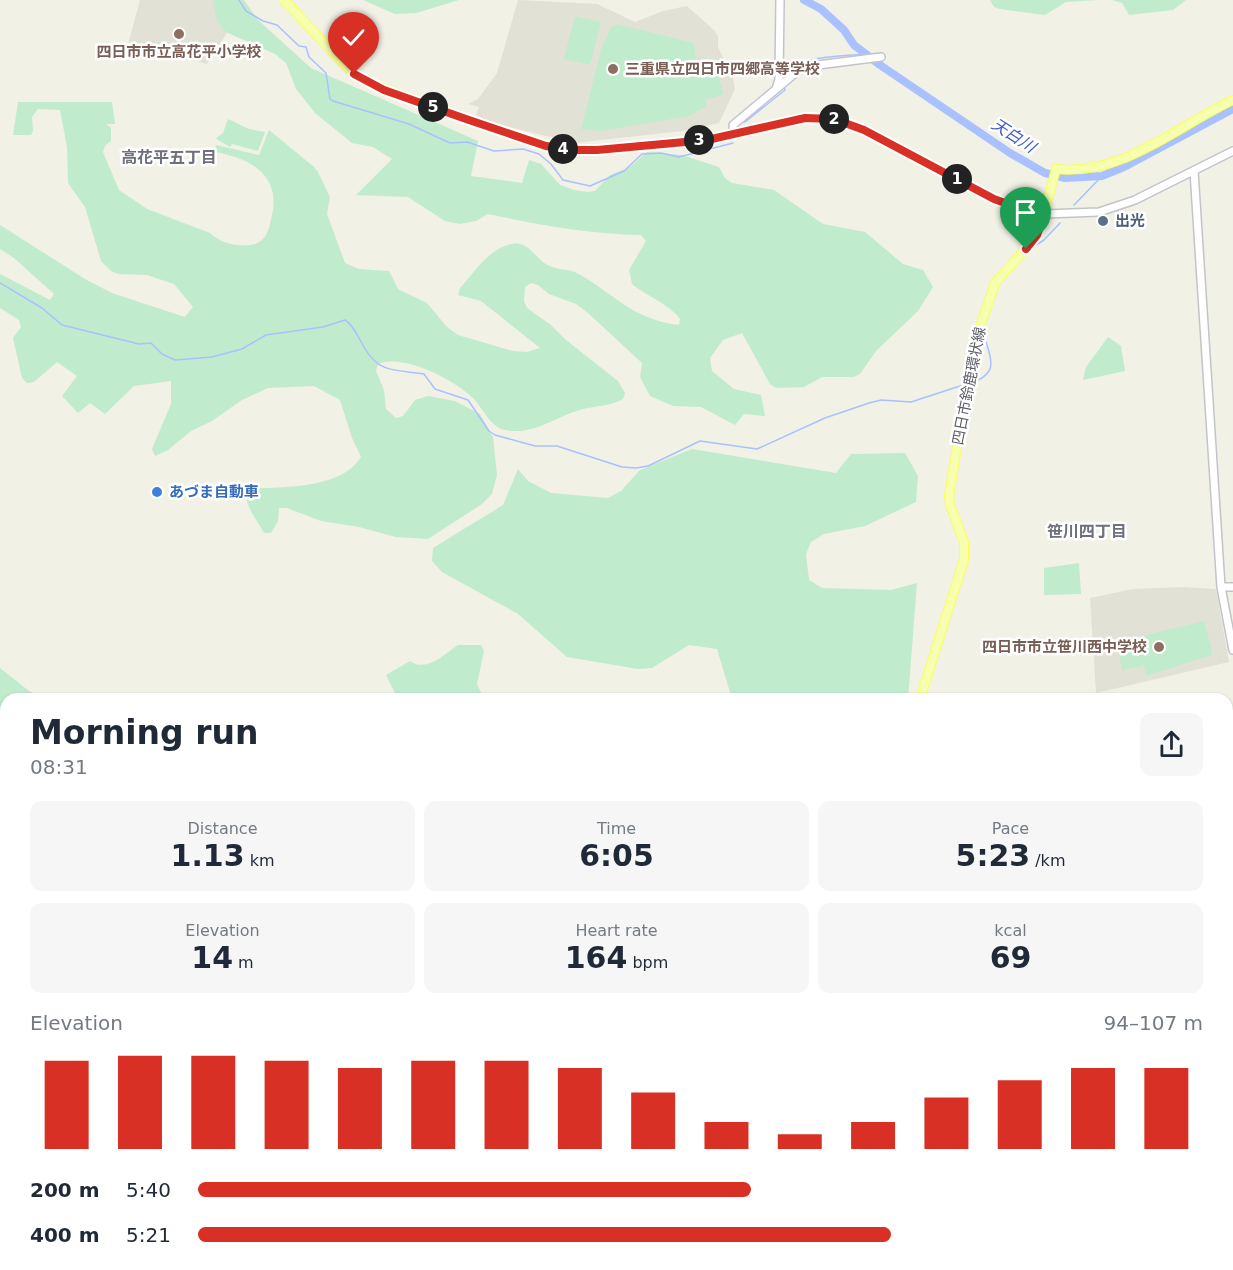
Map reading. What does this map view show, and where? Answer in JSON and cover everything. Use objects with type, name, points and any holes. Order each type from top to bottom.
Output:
[{"type":"main road","points":[[284,0],[348,69],[367,82],[546,146],[571,150],[597,150],[707,140],[805,118],[834,119],[864,130],[994,199],[1045,214]]},
{"type":"main road","name":"四日市鈴鹿環状線","points":[[922,693],[964,560],[964,542],[950,505],[949,496],[967,381],[977,334],[992,288],[1032,242],[1040,229],[1056,169],[1086,169],[1114,163],[1233,100]]},
{"type":"street","points":[[776,89],[779,79],[780,0]]},
{"type":"street","points":[[734,134],[733,125],[799,70],[810,66],[881,57]]},
{"type":"street","points":[[1045,214],[1099,212],[1135,200],[1233,152]]},
{"type":"street","points":[[1194,171],[1221,587],[1233,650]]},
{"type":"street","points":[[1221,587],[1233,587]]},
{"type":"shaded area","name":"四日市市立高花平小学校","points":[[140,0],[214,0],[229,30],[207,64],[185,58],[126,52]]},
{"type":"shaded area","name":"三重県立四日市四郷高等学校","points":[[518,0],[597,4],[635,22],[663,11],[687,6],[715,31],[718,36],[718,47],[733,78],[735,89],[719,123],[682,131],[575,143],[484,121],[476,115],[479,107],[468,104],[478,99],[497,73]]},
{"type":"shaded area","name":"四日市市立笹川西中学校","points":[[1183,587],[1216,589],[1229,662],[1096,693],[1090,598],[1133,589]]},
{"type":"green space","points":[[213,0],[244,0],[258,20],[311,68],[478,141],[471,176],[522,183],[529,160],[541,164],[560,185],[588,192],[595,191],[610,175],[630,167],[647,152],[682,155],[719,167],[725,178],[732,183],[774,190],[823,224],[865,232],[903,264],[923,270],[933,287],[918,311],[876,351],[860,374],[854,377],[822,377],[804,387],[776,388],[770,384],[742,333],[723,340],[710,358],[712,371],[734,389],[761,395],[765,416],[744,414],[735,425],[701,407],[673,406],[650,396],[640,377],[642,363],[576,304],[549,294],[538,285],[531,283],[525,287],[524,301],[527,308],[618,381],[625,393],[623,399],[573,412],[535,428],[505,430],[495,425],[465,391],[442,376],[401,362],[378,364],[376,371],[384,390],[386,409],[396,418],[403,416],[415,400],[428,396],[455,401],[480,414],[493,437],[497,475],[492,494],[482,504],[428,539],[396,537],[359,527],[321,521],[287,508],[279,508],[278,521],[271,533],[264,533],[248,505],[247,488],[293,487],[325,481],[352,468],[361,457],[352,438],[340,400],[314,386],[268,388],[242,400],[212,421],[191,431],[168,450],[155,456],[152,449],[171,404],[171,381],[134,386],[105,414],[90,403],[78,413],[62,396],[77,376],[57,362],[34,382],[27,383],[22,378],[13,338],[21,327],[19,320],[0,308],[0,274],[50,300],[54,294],[14,258],[0,249],[0,225],[85,279],[112,293],[185,317],[193,307],[174,284],[147,275],[118,274],[111,271],[101,261],[85,207],[68,183],[67,147],[60,110],[38,109],[32,117],[31,135],[13,135],[18,102],[112,102],[115,124],[106,124],[111,128],[111,141],[105,146],[103,152],[119,190],[147,209],[210,233],[227,243],[242,246],[256,243],[264,238],[272,215],[274,201],[272,189],[260,171],[240,159],[215,152],[216,145],[259,155],[269,130],[318,172],[330,197],[327,214],[345,263],[359,269],[389,271],[398,289],[427,303],[447,327],[458,335],[513,351],[527,352],[540,348],[481,301],[458,295],[460,288],[489,255],[512,244],[523,245],[550,266],[577,273],[624,305],[648,317],[679,325],[680,319],[671,310],[632,284],[629,270],[646,241],[641,235],[564,228],[488,214],[476,221],[460,224],[445,221],[408,197],[356,195],[392,159],[373,147],[352,143],[315,113],[296,89],[286,63],[275,54],[226,32],[217,21]]},
{"type":"green space","points":[[363,0],[459,0],[416,13],[395,14]]},
{"type":"green space","points":[[990,0],[1097,0],[1066,2],[1045,15],[1000,9],[994,7]]},
{"type":"green space","points":[[1112,0],[1186,0],[1173,10],[1129,15],[1122,3]]},
{"type":"green space","points":[[575,16],[601,22],[590,65],[564,59]]},
{"type":"green space","points":[[617,24],[694,43],[696,62],[713,58],[723,93],[706,100],[707,106],[689,116],[601,131],[581,129],[603,42],[610,28]]},
{"type":"green space","points":[[228,119],[249,129],[265,132],[258,151],[232,144],[230,147],[216,138],[223,133]]},
{"type":"green space","points":[[1108,337],[1121,346],[1125,371],[1083,380],[1086,367]]},
{"type":"green space","points":[[692,449],[836,473],[851,454],[905,453],[918,476],[916,502],[865,526],[824,534],[811,542],[806,554],[809,580],[822,588],[891,590],[917,583],[908,693],[730,693],[717,649],[689,645],[652,668],[638,669],[567,657],[518,614],[442,572],[432,561],[433,548],[503,505],[518,469],[528,481],[551,493],[608,498],[621,491],[640,470]]},
{"type":"green space","points":[[1079,563],[1081,594],[1044,595],[1044,568]]},
{"type":"green space","points":[[1204,621],[1211,655],[1146,676],[1143,660],[1143,666],[1122,670],[1118,648],[1139,644],[1138,637]]},
{"type":"green space","points":[[458,645],[481,645],[484,651],[477,684],[481,693],[395,693],[386,675],[410,661],[423,665],[441,657]]},
{"type":"green space","points":[[0,668],[33,693],[0,693]]},
{"type":"waterway","points":[[239,0],[246,11],[263,21],[277,25],[299,46],[306,47],[309,57],[326,73],[330,99],[333,101],[409,124],[450,143],[467,142],[494,151],[523,149],[539,154],[551,164],[563,180],[590,186],[624,171],[642,154],[661,153],[679,157],[733,143]]},
{"type":"waterway","name":"天白川","points":[[804,0],[821,9],[844,30],[854,45],[880,65],[1010,153],[1045,173],[1065,178],[1102,176],[1124,167],[1233,109]]},
{"type":"waterway","points":[[783,78],[790,70],[809,61],[865,54]]},
{"type":"waterway","points":[[745,122],[785,90],[784,87]]},
{"type":"waterway","points":[[1074,205],[1102,176]]},
{"type":"waterway","points":[[1033,247],[1044,240],[1060,223]]},
{"type":"waterway","points":[[0,283],[42,308],[62,325],[139,344],[151,343],[162,354],[175,360],[212,357],[242,349],[266,335],[323,327],[345,320],[365,350],[378,364],[392,369],[424,374],[435,389],[468,400],[489,431],[495,435],[535,446],[557,446],[622,467],[648,466],[700,441],[757,449],[825,418],[869,403],[881,400],[911,402],[963,385]]},
{"type":"waterway","points":[[971,383],[988,373],[991,367],[983,328]]},
{"type":"place","name":"四日市市立高花平小学校","points":[[179,34]]},
{"type":"place","name":"三重県立四日市四郷高等学校","points":[[613,69]]},
{"type":"place","name":"出光","points":[[1103,221]]},
{"type":"place","name":"あづま自動車","points":[[157,492]]},
{"type":"place","name":"四日市市立笹川西中学校","points":[[1159,647]]},
{"type":"district","name":"高花平五丁目","points":[[169,157]]},
{"type":"district","name":"笹川四丁目","points":[[1087,531]]},
{"type":"route","points":[[354,74],[384,90],[466,119],[546,146],[571,150],[597,150],[687,140],[707,140],[805,118],[834,119],[864,130],[994,199],[1045,214],[1037,235],[1026,249]]}]
